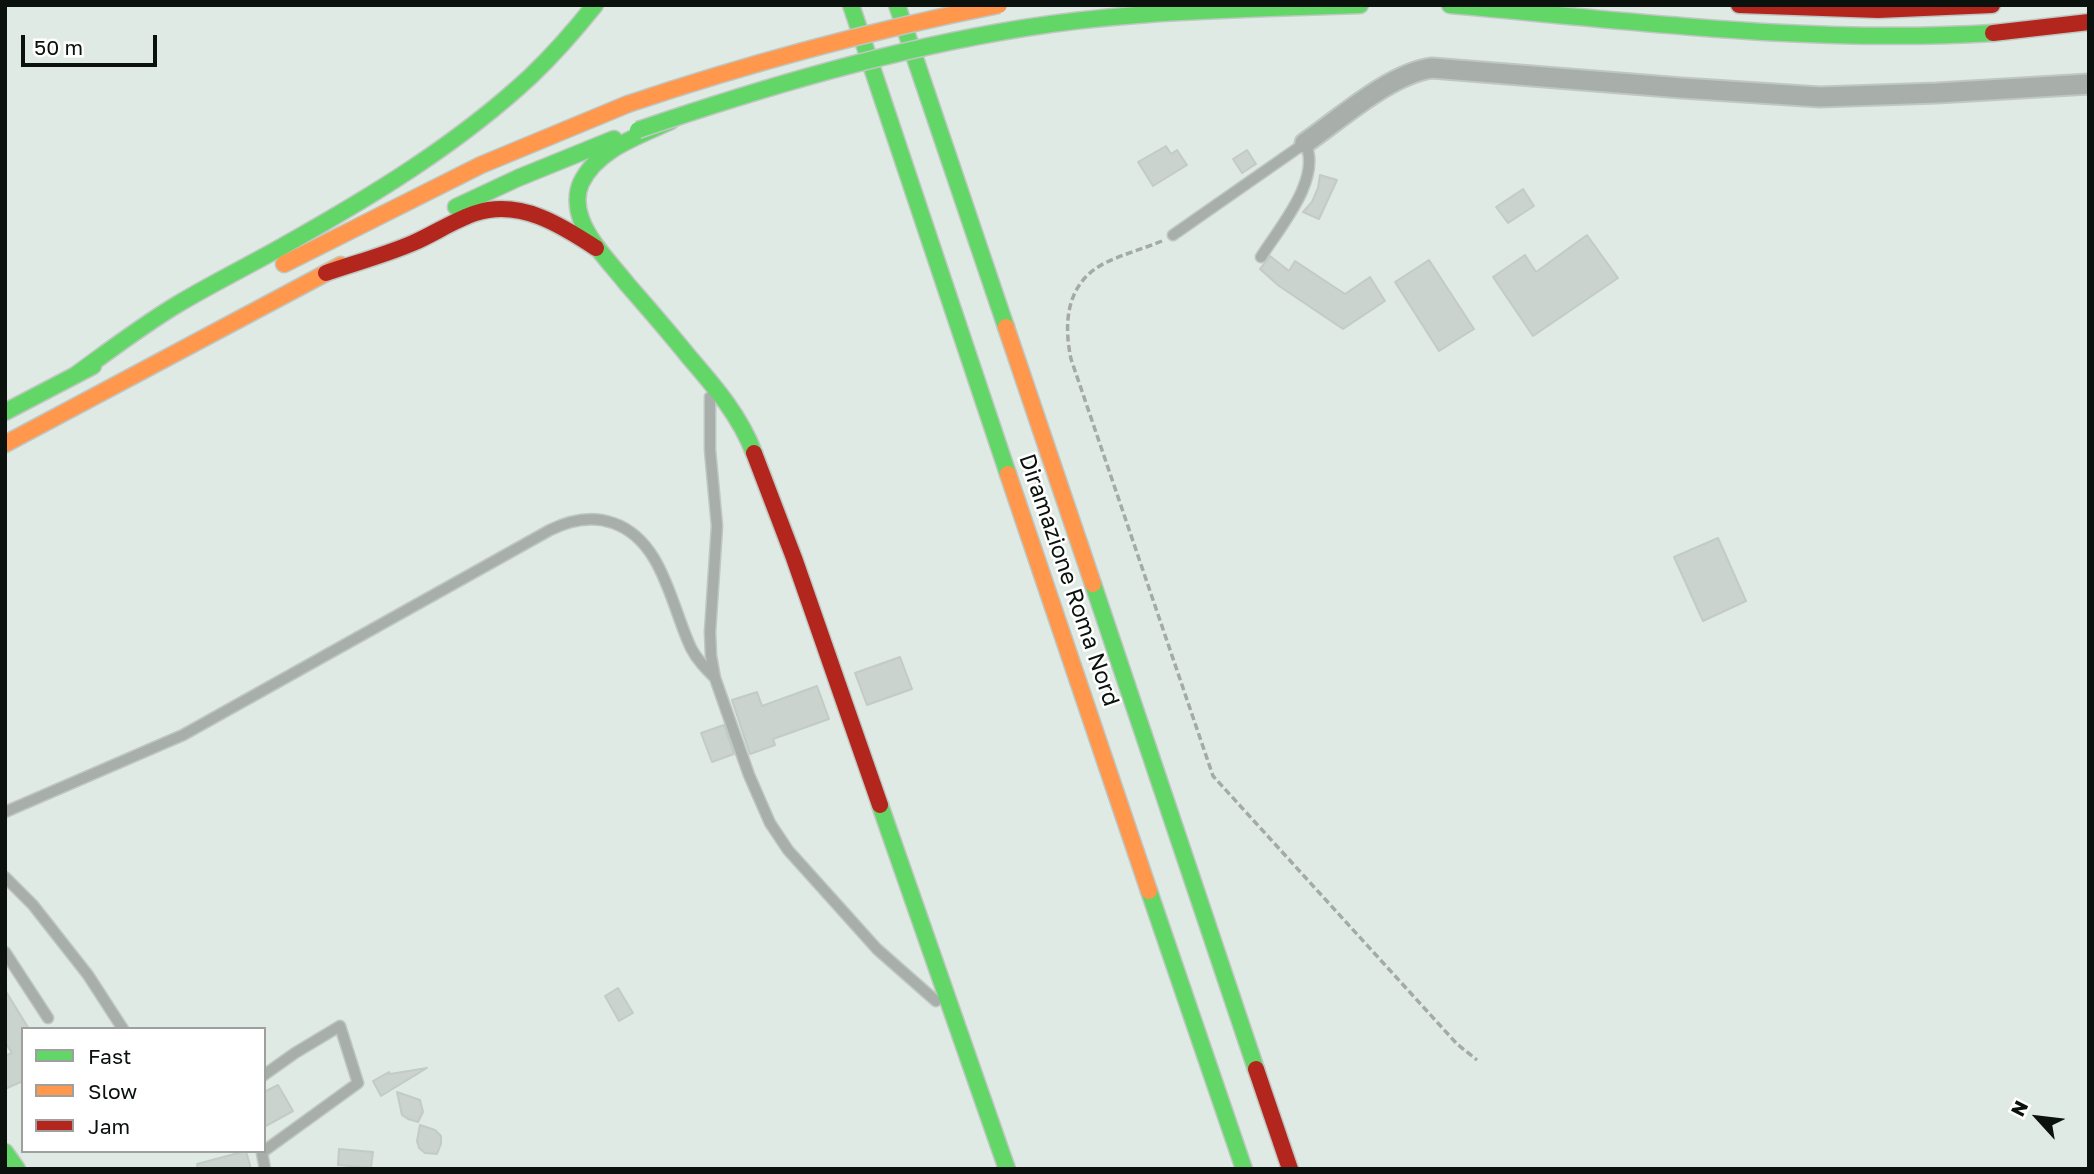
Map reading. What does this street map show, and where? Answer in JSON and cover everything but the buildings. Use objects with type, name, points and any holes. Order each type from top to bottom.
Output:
[{"type":"main road","points":[[77,374],[161,314],[300,237],[416,168],[522,84],[553,54],[595,5]]},
{"type":"main road","name":"Diramazione Roma Nord","points":[[851,5],[1244,1169]]},
{"type":"main road","name":"Diramazione Roma Nord","points":[[897,5],[1290,1169]]},
{"type":"main road","points":[[5,412],[395,206],[508,153],[628,104],[695,81],[806,48],[920,20],[999,5]]},
{"type":"main road","points":[[5,444],[407,231],[509,182],[703,107],[913,50],[1026,28],[1116,17],[1360,5]]},
{"type":"main road","points":[[1450,5],[1740,33],[1816,36],[1944,36],[2089,22]]},
{"type":"main road","points":[[1739,5],[1878,10],[1992,5]]},
{"type":"main road","points":[[703,107],[619,145],[596,162],[584,175],[578,190],[582,223],[599,250],[726,400],[740,422],[758,461],[1007,1169]]},
{"type":"main road","points":[[326,273],[410,244],[471,216],[496,209],[513,210],[543,218],[571,231],[599,250]]},
{"type":"main road","points":[[955,1017],[970,1110]]},
{"type":"main road","points":[[5,1152],[17,1169]]},
{"type":"street","points":[[1305,143],[1391,82],[1410,72],[1432,68],[1821,97],[2089,84]]},
{"type":"lane","points":[[1173,235],[1305,143],[1310,163],[1300,197],[1261,257]]},
{"type":"lane","points":[[710,381],[710,450],[717,526],[710,632],[711,656],[715,678],[755,792],[780,839],[848,918],[877,948],[955,1017]]},
{"type":"lane","points":[[5,812],[183,735],[550,530],[573,521],[597,519],[610,522],[622,526],[639,538],[655,561],[691,648],[715,678]]},
{"type":"lane","points":[[5,877],[33,905],[88,975],[122,1027]]},
{"type":"lane","points":[[5,952],[48,1018]]},
{"type":"lane","points":[[266,1074],[340,1026],[358,1083],[266,1150]]},
{"type":"path","points":[[1173,235],[1108,261],[1085,278],[1069,304],[1067,342],[1070,359],[1213,776],[1457,1044],[1477,1060]]},
{"type":"traffic: fast","points":[[77,374],[165,312],[350,207],[444,146],[531,76],[595,5]]},
{"type":"traffic: fast","points":[[851,5],[1008,474]]},
{"type":"traffic: fast","points":[[897,5],[1006,327]]},
{"type":"traffic: fast","points":[[1269,8],[1360,5]]},
{"type":"traffic: fast","points":[[1450,5],[1653,24],[1788,33],[1856,36],[1993,33]]},
{"type":"traffic: fast","points":[[638,130],[829,71],[975,37],[1115,17],[1269,8]]},
{"type":"traffic: fast","points":[[671,121],[620,145],[597,161],[579,187],[580,215],[589,236],[601,253],[726,402],[754,453]]},
{"type":"traffic: fast","points":[[456,207],[518,178],[614,139]]},
{"type":"traffic: fast","points":[[5,412],[93,366]]},
{"type":"traffic: fast","points":[[1093,584],[1256,1069]]},
{"type":"traffic: fast","points":[[880,805],[1007,1169]]},
{"type":"traffic: fast","points":[[1149,891],[1244,1169]]},
{"type":"traffic: fast","points":[[5,1152],[17,1169]]},
{"type":"traffic: slow","points":[[628,104],[812,49],[999,5]]},
{"type":"traffic: slow","points":[[284,264],[481,165],[628,104]]},
{"type":"traffic: slow","points":[[5,444],[341,265]]},
{"type":"traffic: slow","points":[[1006,327],[1093,584]]},
{"type":"traffic: slow","points":[[1008,474],[1149,891]]},
{"type":"traffic: jam","points":[[1739,5],[1878,10],[1992,5]]},
{"type":"traffic: jam","points":[[1993,33],[2089,22]]},
{"type":"traffic: jam","points":[[326,273],[402,247],[468,216],[492,210],[508,209],[539,217],[596,248]]},
{"type":"traffic: jam","points":[[754,453],[794,558],[880,805]]},
{"type":"traffic: jam","points":[[1256,1069],[1290,1169]]}]
